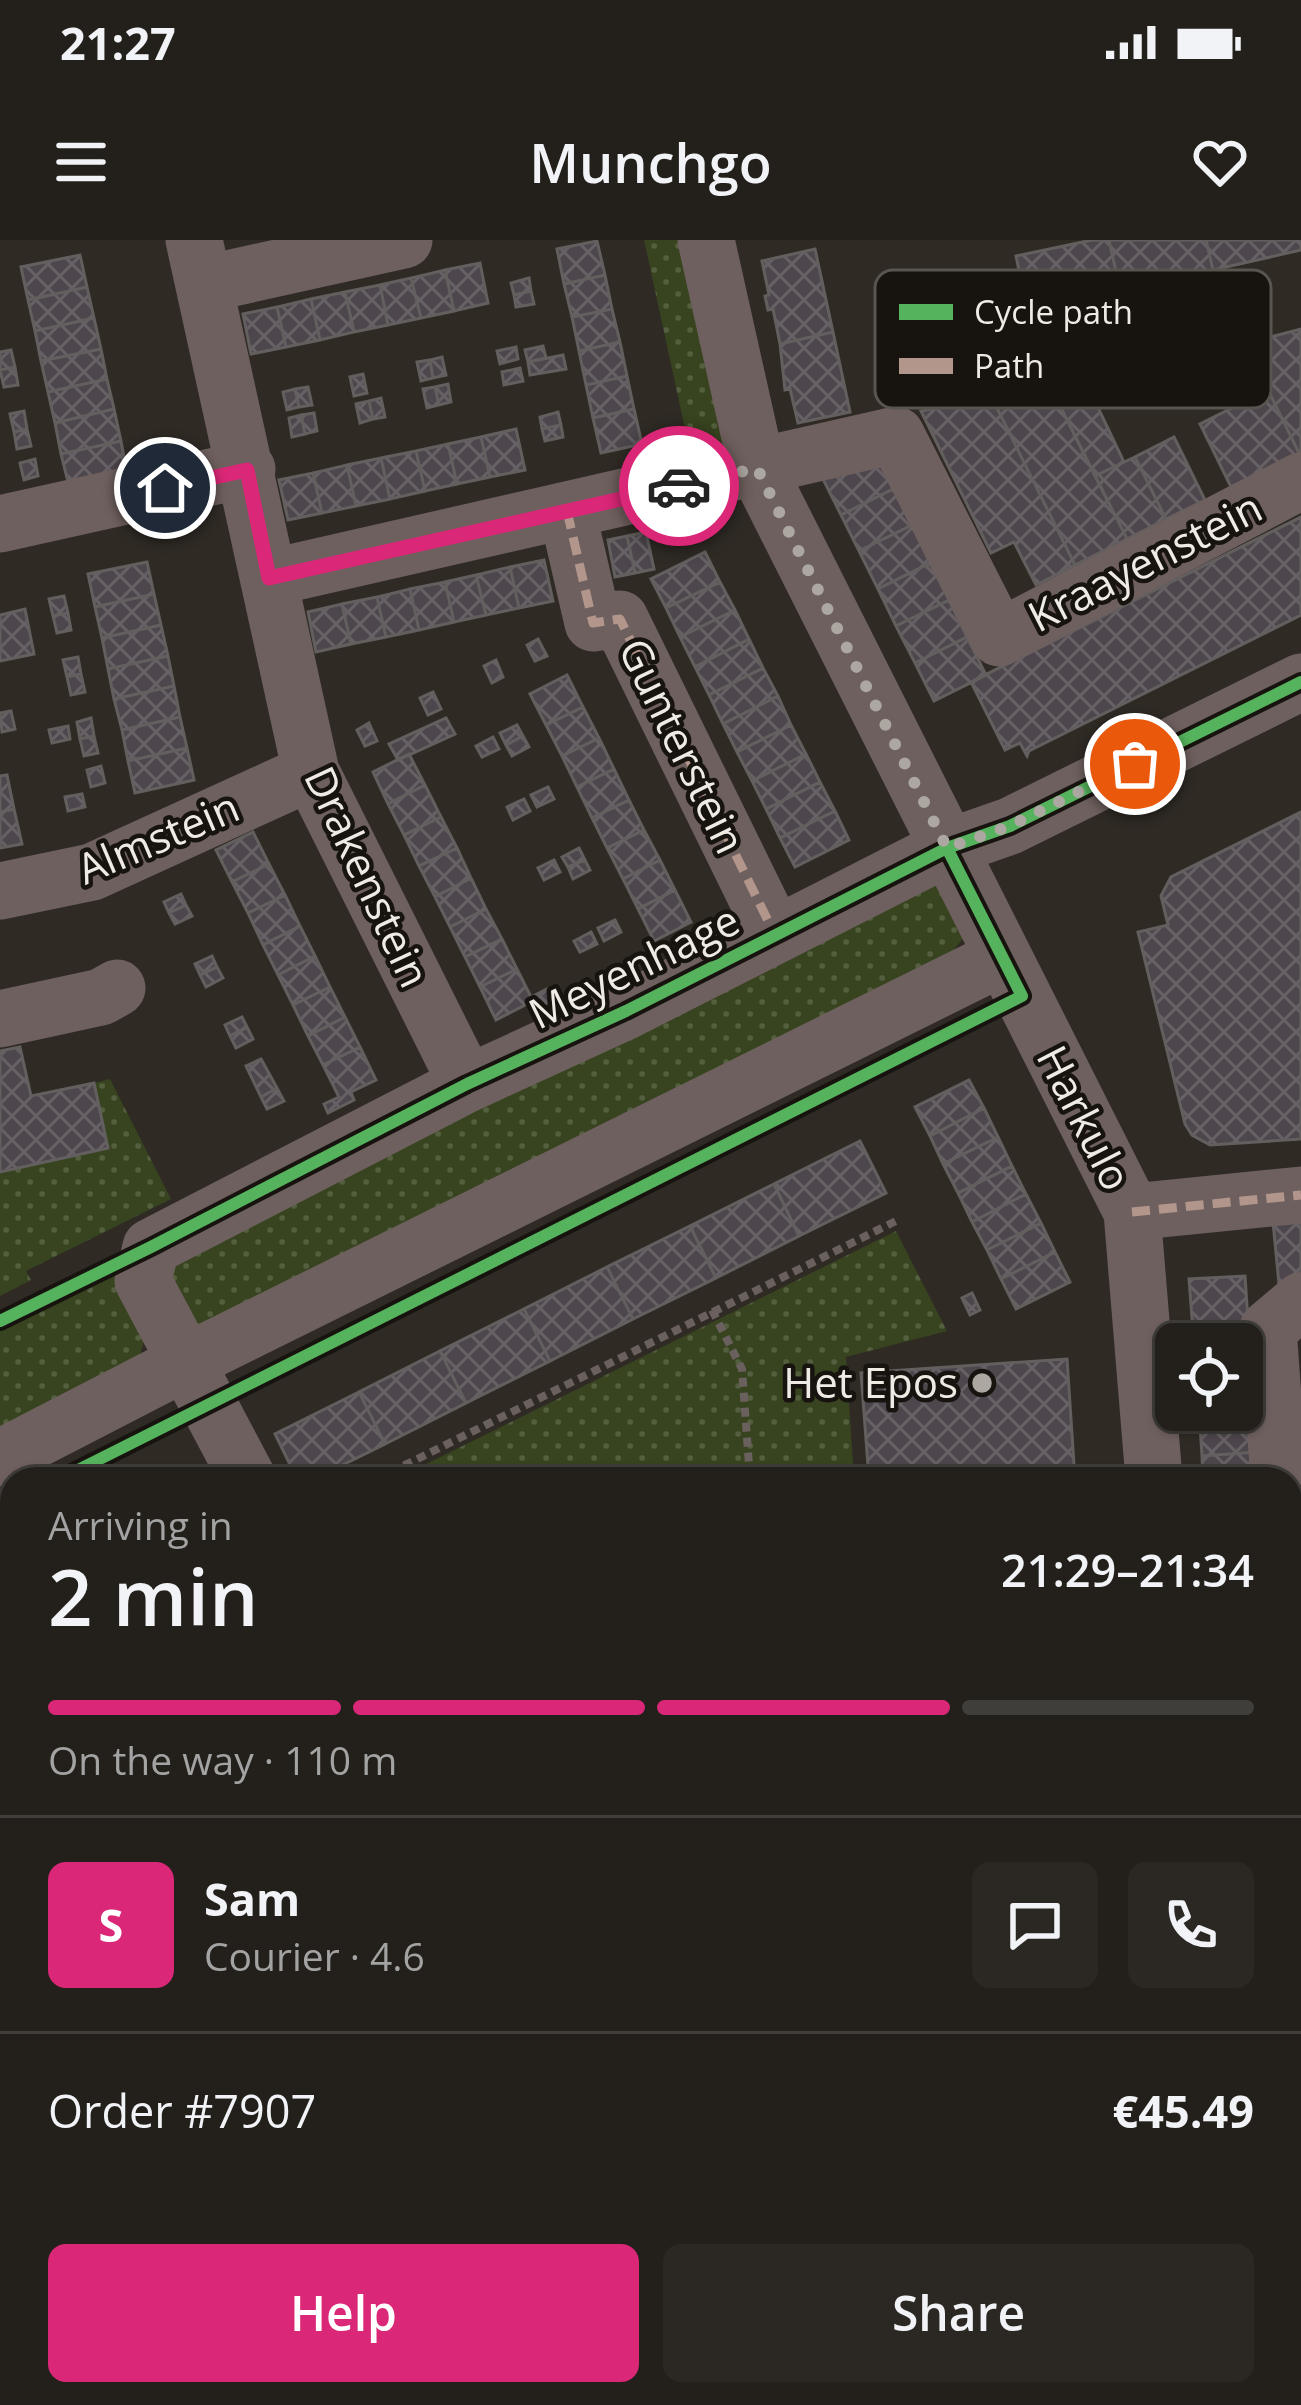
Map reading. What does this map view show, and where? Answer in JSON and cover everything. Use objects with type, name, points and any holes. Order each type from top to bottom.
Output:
[{"type":"street","points":[[200,262],[404,240]]},
{"type":"street","name":"Harkulo","points":[[706,240],[757,468],[1132,1212],[1153,1467]]},
{"type":"street","name":"Drakenstein","points":[[200,262],[311,772],[467,1084]]},
{"type":"street","name":"Kraayenstein","points":[[757,468],[896,435],[999,638],[1301,481]]},
{"type":"street","points":[[269,578],[757,468]]},
{"type":"street","points":[[0,524],[247,470]]},
{"type":"street","name":"Gunterstein","points":[[567,511],[593,623],[620,619],[775,935]]},
{"type":"street","name":"Meyenhage","points":[[242,1467],[143,1281],[152,1247],[467,1084],[626,1011],[947,848],[1010,826],[1301,682]]},
{"type":"street","name":"Almstein","points":[[0,892],[92,872],[311,772]]},
{"type":"street","points":[[0,1458],[1004,957]]},
{"type":"street","points":[[0,1019],[101,997],[117,988]]},
{"type":"street","points":[[1132,1212],[1301,1196]]},
{"type":"street","points":[[1278,1467],[1268,1329],[1301,1300]]},
{"type":"path","points":[[401,1467],[898,1220]]},
{"type":"path","points":[[712,1310],[742,1369],[749,1467]]},
{"type":"green space","points":[[644,240],[682,240],[724,431],[721,450],[691,456]]},
{"type":"green space","points":[[911,880],[943,885],[964,937],[948,957],[217,1324],[194,1324],[167,1276],[174,1254]]},
{"type":"green space","points":[[110,1079],[171,1199],[26,1271],[31,1280],[0,1296],[0,1172],[108,1148],[94,1083]]},
{"type":"green space","points":[[896,1231],[947,1331],[846,1357],[853,1467],[420,1467]]},
{"type":"green space","points":[[106,1274],[122,1277],[146,1333],[140,1355],[0,1432],[0,1328]]},
{"type":"building","points":[[1109,240],[1116,270],[1019,270],[1016,256]]},
{"type":"building","points":[[1109,240],[1206,240],[1213,270],[1116,270]]},
{"type":"building","points":[[1206,240],[1301,240],[1301,250],[1213,270]]},
{"type":"building","points":[[597,241],[605,275],[564,284],[557,249]]},
{"type":"building","points":[[815,249],[833,332],[780,344],[773,309],[768,310],[762,261]]},
{"type":"building","points":[[80,255],[87,287],[28,300],[21,267]]},
{"type":"building","points":[[480,263],[488,303],[454,311],[445,270]]},
{"type":"building","points":[[445,270],[454,311],[421,318],[411,278]]},
{"type":"building","points":[[605,275],[612,309],[572,317],[564,284]]},
{"type":"building","points":[[411,278],[421,318],[388,325],[380,285]]},
{"type":"building","points":[[529,278],[531,291],[514,295],[511,283]]},
{"type":"building","points":[[380,285],[388,325],[354,332],[345,292]]},
{"type":"building","points":[[87,287],[94,318],[35,331],[28,300]]},
{"type":"building","points":[[531,291],[534,304],[516,307],[514,295]]},
{"type":"building","points":[[345,292],[354,332],[320,340],[311,299]]},
{"type":"building","points":[[311,299],[320,340],[286,347],[277,307]]},
{"type":"building","points":[[277,307],[286,347],[251,354],[243,314]]},
{"type":"building","points":[[612,309],[620,342],[579,351],[572,317]]},
{"type":"building","points":[[94,318],[101,349],[41,361],[35,331]]},
{"type":"building","points":[[1301,329],[1299,453],[1271,396],[1271,337]]},
{"type":"building","points":[[833,332],[850,412],[798,423],[790,389],[785,390],[780,344]]},
{"type":"building","points":[[620,342],[627,376],[586,385],[579,351]]},
{"type":"building","points":[[543,346],[546,358],[528,362],[525,350]]},
{"type":"building","points":[[516,347],[518,359],[500,364],[497,351]]},
{"type":"building","points":[[101,349],[107,379],[48,392],[41,361]]},
{"type":"building","points":[[11,350],[15,367],[0,370],[0,352]]},
{"type":"building","points":[[563,355],[566,369],[530,375],[528,362]]},
{"type":"building","points":[[442,357],[446,375],[433,378],[430,360]]},
{"type":"building","points":[[430,360],[433,378],[421,381],[417,362]]},
{"type":"building","points":[[15,367],[18,385],[4,387],[0,370]]},
{"type":"building","points":[[520,368],[523,381],[504,385],[502,372]]},
{"type":"building","points":[[363,374],[367,393],[354,396],[350,377]]},
{"type":"building","points":[[627,376],[634,409],[593,418],[586,385]]},
{"type":"building","points":[[107,379],[114,409],[55,423],[48,392]]},
{"type":"building","points":[[448,384],[451,402],[439,405],[435,387]]},
{"type":"building","points":[[308,387],[312,405],[299,407],[295,389]]},
{"type":"building","points":[[435,387],[439,405],[427,408],[423,389]]},
{"type":"building","points":[[295,389],[299,407],[287,410],[283,392]]},
{"type":"building","points":[[1271,396],[1299,453],[1231,487],[1200,424],[1232,408],[1271,408]]},
{"type":"building","points":[[381,398],[385,417],[373,419],[369,401]]},
{"type":"building","points":[[369,401],[373,419],[360,423],[356,404]]},
{"type":"building","points":[[997,408],[1061,408],[1127,539],[1075,565]]},
{"type":"building","points":[[997,408],[1075,565],[1036,585],[1014,542],[991,553],[921,411]]},
{"type":"building","points":[[1061,408],[1098,408],[1124,462],[1095,476]]},
{"type":"building","points":[[114,409],[121,441],[61,454],[55,423]]},
{"type":"building","points":[[634,409],[642,444],[601,453],[593,418]]},
{"type":"building","points":[[24,411],[27,429],[14,432],[10,414]]},
{"type":"building","points":[[558,412],[561,425],[542,429],[540,417]]},
{"type":"building","points":[[314,413],[317,431],[305,434],[301,415]]},
{"type":"building","points":[[301,415],[305,434],[292,437],[289,418]]},
{"type":"building","points":[[561,425],[563,437],[545,441],[542,429]]},
{"type":"building","points":[[27,429],[31,446],[17,449],[14,432]]},
{"type":"building","points":[[516,429],[525,470],[490,477],[481,437]]},
{"type":"building","points":[[481,437],[490,477],[457,484],[448,444]]},
{"type":"building","points":[[1174,437],[1205,500],[1166,519],[1135,457]]},
{"type":"building","points":[[121,441],[127,473],[69,486],[61,454]]},
{"type":"building","points":[[448,444],[457,484],[425,491],[416,451]]},
{"type":"building","points":[[416,451],[425,491],[390,499],[381,458]]},
{"type":"building","points":[[874,451],[893,489],[841,515],[822,477]]},
{"type":"building","points":[[1135,457],[1166,519],[1127,539],[1095,476]]},
{"type":"building","points":[[381,458],[390,499],[356,506],[347,465]]},
{"type":"building","points":[[35,459],[38,476],[24,480],[20,463]]},
{"type":"building","points":[[347,465],[356,506],[322,513],[313,473]]},
{"type":"building","points":[[313,473],[322,513],[288,520],[279,480]]},
{"type":"building","points":[[893,489],[912,525],[859,551],[841,515]]},
{"type":"building","points":[[1301,517],[1301,615],[1027,756],[1020,743],[1005,750],[971,682]]},
{"type":"building","points":[[912,525],[930,563],[878,589],[859,551]]},
{"type":"building","points":[[646,532],[654,569],[635,573],[627,536]]},
{"type":"building","points":[[627,536],[635,573],[615,577],[608,540]]},
{"type":"building","points":[[705,552],[720,582],[666,608],[651,579]]},
{"type":"building","points":[[544,560],[553,601],[519,608],[510,567]]},
{"type":"building","points":[[147,562],[154,594],[95,607],[88,574]]},
{"type":"building","points":[[930,563],[949,600],[896,626],[878,589]]},
{"type":"building","points":[[510,567],[519,608],[486,615],[476,575]]},
{"type":"building","points":[[476,575],[486,615],[454,622],[445,582]]},
{"type":"building","points":[[445,582],[454,622],[419,630],[410,589]]},
{"type":"building","points":[[720,582],[735,610],[680,637],[666,608]]},
{"type":"building","points":[[410,589],[419,630],[386,637],[377,597]]},
{"type":"building","points":[[154,594],[161,625],[102,638],[95,607]]},
{"type":"building","points":[[64,596],[68,613],[53,616],[49,599]]},
{"type":"building","points":[[377,597],[386,637],[351,644],[342,604]]},
{"type":"building","points":[[949,600],[967,637],[915,663],[896,626]]},
{"type":"building","points":[[342,604],[351,644],[316,652],[308,612]]},
{"type":"building","points":[[25,609],[34,654],[0,661],[0,615]]},
{"type":"building","points":[[735,610],[749,639],[695,667],[680,637]]},
{"type":"building","points":[[68,613],[71,630],[57,633],[53,616]]},
{"type":"building","points":[[161,625],[168,656],[108,669],[102,638]]},
{"type":"building","points":[[967,637],[986,675],[934,701],[915,663]]},
{"type":"building","points":[[538,639],[547,656],[535,661],[527,645]]},
{"type":"building","points":[[749,639],[763,668],[709,695],[695,667]]},
{"type":"building","points":[[168,656],[174,686],[114,699],[108,669]]},
{"type":"building","points":[[78,657],[81,674],[67,677],[63,660]]},
{"type":"building","points":[[496,660],[503,677],[492,683],[484,666]]},
{"type":"building","points":[[763,668],[778,696],[723,724],[709,695]]},
{"type":"building","points":[[81,674],[85,692],[71,695],[67,677]]},
{"type":"building","points":[[567,675],[583,707],[546,725],[530,694]]},
{"type":"building","points":[[174,686],[180,717],[122,730],[114,699]]},
{"type":"building","points":[[433,692],[441,709],[428,715],[420,698]]},
{"type":"building","points":[[778,696],[791,725],[737,752],[723,724]]},
{"type":"building","points":[[583,707],[599,738],[562,756],[546,725]]},
{"type":"building","points":[[11,711],[15,729],[2,732],[0,713]]},
{"type":"building","points":[[180,717],[187,748],[128,761],[122,730]]},
{"type":"building","points":[[91,718],[94,736],[80,739],[77,722]]},
{"type":"building","points":[[446,718],[455,734],[398,760],[389,744]]},
{"type":"building","points":[[369,723],[377,741],[365,746],[357,730]]},
{"type":"building","points":[[517,725],[523,736],[506,745],[500,733]]},
{"type":"building","points":[[791,725],[806,754],[752,781],[737,752]]},
{"type":"building","points":[[68,726],[70,739],[52,743],[49,730]]},
{"type":"building","points":[[94,736],[98,753],[84,756],[80,739]]},
{"type":"building","points":[[523,736],[529,747],[512,756],[506,745]]},
{"type":"building","points":[[493,737],[499,749],[482,757],[476,746]]},
{"type":"building","points":[[599,738],[614,769],[577,787],[562,756]]},
{"type":"building","points":[[187,748],[194,780],[135,793],[128,761]]},
{"type":"building","points":[[409,754],[425,785],[388,804],[373,772]]},
{"type":"building","points":[[806,754],[820,782],[766,809],[752,781]]},
{"type":"building","points":[[101,766],[105,783],[91,787],[87,770]]},
{"type":"building","points":[[614,769],[629,800],[592,818],[577,787]]},
{"type":"building","points":[[7,775],[14,809],[0,812],[0,776]]},
{"type":"building","points":[[820,782],[835,811],[780,838],[766,809]]},
{"type":"building","points":[[425,785],[441,817],[404,835],[388,804]]},
{"type":"building","points":[[548,787],[554,799],[537,807],[531,795]]},
{"type":"building","points":[[82,794],[85,807],[68,811],[65,797]]},
{"type":"building","points":[[524,799],[530,811],[513,820],[507,807]]},
{"type":"building","points":[[629,800],[644,830],[607,848],[592,818]]},
{"type":"building","points":[[14,809],[22,844],[0,848],[0,812]]},
{"type":"building","points":[[835,811],[849,840],[795,867],[780,838]]},
{"type":"building","points":[[1301,812],[1301,1139],[1210,1145],[1192,1135],[1185,1124],[1138,932],[1168,925],[1161,896],[1171,877]]},
{"type":"building","points":[[441,817],[457,848],[419,866],[404,835]]},
{"type":"building","points":[[644,830],[660,860],[623,879],[607,848]]},
{"type":"building","points":[[253,832],[269,864],[232,882],[216,850]]},
{"type":"building","points":[[457,848],[471,878],[435,897],[419,866]]},
{"type":"building","points":[[579,848],[585,860],[568,867],[562,857]]},
{"type":"building","points":[[554,860],[560,872],[544,880],[538,868]]},
{"type":"building","points":[[585,860],[590,870],[573,879],[568,867]]},
{"type":"building","points":[[660,860],[675,890],[638,909],[623,879]]},
{"type":"building","points":[[269,864],[285,895],[248,913],[232,882]]},
{"type":"building","points":[[471,878],[486,909],[450,927],[435,897]]},
{"type":"building","points":[[675,890],[691,922],[654,941],[638,909]]},
{"type":"building","points":[[181,894],[186,905],[169,913],[164,902]]},
{"type":"building","points":[[285,895],[300,926],[263,945],[248,913]]},
{"type":"building","points":[[186,905],[192,916],[175,924],[169,913]]},
{"type":"building","points":[[486,909],[502,939],[465,957],[450,927]]},
{"type":"building","points":[[615,920],[621,932],[604,941],[598,928]]},
{"type":"building","points":[[300,926],[315,956],[278,975],[263,945]]},
{"type":"building","points":[[591,932],[597,944],[580,952],[574,941]]},
{"type":"building","points":[[502,939],[517,969],[480,987],[465,957]]},
{"type":"building","points":[[212,956],[217,967],[200,975],[195,964]]},
{"type":"building","points":[[315,956],[330,987],[293,1005],[278,975]]},
{"type":"building","points":[[217,967],[223,978],[206,987],[200,975]]},
{"type":"building","points":[[517,969],[531,997],[547,989],[553,1000],[537,1008],[533,1001],[496,1020],[480,987]]},
{"type":"building","points":[[330,987],[345,1017],[308,1036],[293,1005]]},
{"type":"building","points":[[242,1017],[247,1027],[230,1036],[225,1025]]},
{"type":"building","points":[[345,1017],[360,1047],[323,1065],[308,1036]]},
{"type":"building","points":[[247,1027],[253,1039],[236,1048],[230,1036]]},
{"type":"building","points":[[20,1047],[31,1096],[94,1083],[108,1148],[0,1172],[0,1051]]},
{"type":"building","points":[[360,1047],[376,1080],[351,1092],[354,1100],[328,1113],[324,1104],[339,1097],[323,1065]]},
{"type":"building","points":[[261,1059],[277,1088],[261,1097],[246,1066]]},
{"type":"building","points":[[969,1080],[984,1108],[930,1136],[915,1107]]},
{"type":"building","points":[[277,1088],[284,1101],[267,1109],[261,1097]]},
{"type":"building","points":[[984,1108],[998,1137],[943,1164],[930,1136]]},
{"type":"building","points":[[998,1137],[1012,1166],[958,1193],[943,1164]]},
{"type":"building","points":[[860,1141],[886,1193],[799,1236],[774,1184]]},
{"type":"building","points":[[1012,1166],[1026,1194],[972,1222],[958,1193]]},
{"type":"building","points":[[774,1184],[799,1236],[716,1278],[690,1226]]},
{"type":"building","points":[[1026,1194],[1041,1223],[987,1250],[972,1222]]},
{"type":"building","points":[[1301,1219],[1301,1282],[1279,1284],[1273,1222]]},
{"type":"building","points":[[1041,1223],[1055,1252],[1001,1279],[987,1250]]},
{"type":"building","points":[[690,1226],[716,1278],[633,1319],[607,1267]]},
{"type":"building","points":[[1055,1252],[1070,1282],[1016,1309],[1001,1279]]},
{"type":"building","points":[[607,1267],[633,1319],[550,1361],[524,1309]]},
{"type":"building","points":[[1245,1276],[1248,1323],[1192,1323],[1189,1279]]},
{"type":"building","points":[[972,1293],[980,1310],[970,1315],[962,1298]]},
{"type":"building","points":[[524,1309],[550,1361],[466,1403],[440,1351]]},
{"type":"building","points":[[440,1351],[466,1403],[385,1444],[359,1392]]},
{"type":"building","name":"Het Epos","points":[[1067,1359],[1074,1467],[868,1467],[861,1373]]},
{"type":"building","points":[[359,1392],[385,1444],[338,1467],[291,1467],[275,1434]]},
{"type":"building","points":[[1200,1431],[1256,1431],[1257,1452],[1202,1456]]},
{"type":"building","points":[[1257,1452],[1258,1467],[1202,1467],[1202,1456]]},
{"type":"marked path","points":[[567,511],[593,623],[620,619],[775,935]]},
{"type":"marked path","points":[[1132,1212],[1301,1195]]},
{"type":"cycle path","points":[[0,1321],[947,848],[1010,826],[1301,682]]},
{"type":"cycle path","points":[[84,1467],[1022,996],[947,848]]},
{"type":"way so far","points":[[679,486],[757,468],[947,848],[1010,826],[1135,764]]},
{"type":"place","name":"Het Epos","points":[[982,1383]]},
{"type":"route","points":[[165,488],[247,470],[269,578],[679,486]]}]
